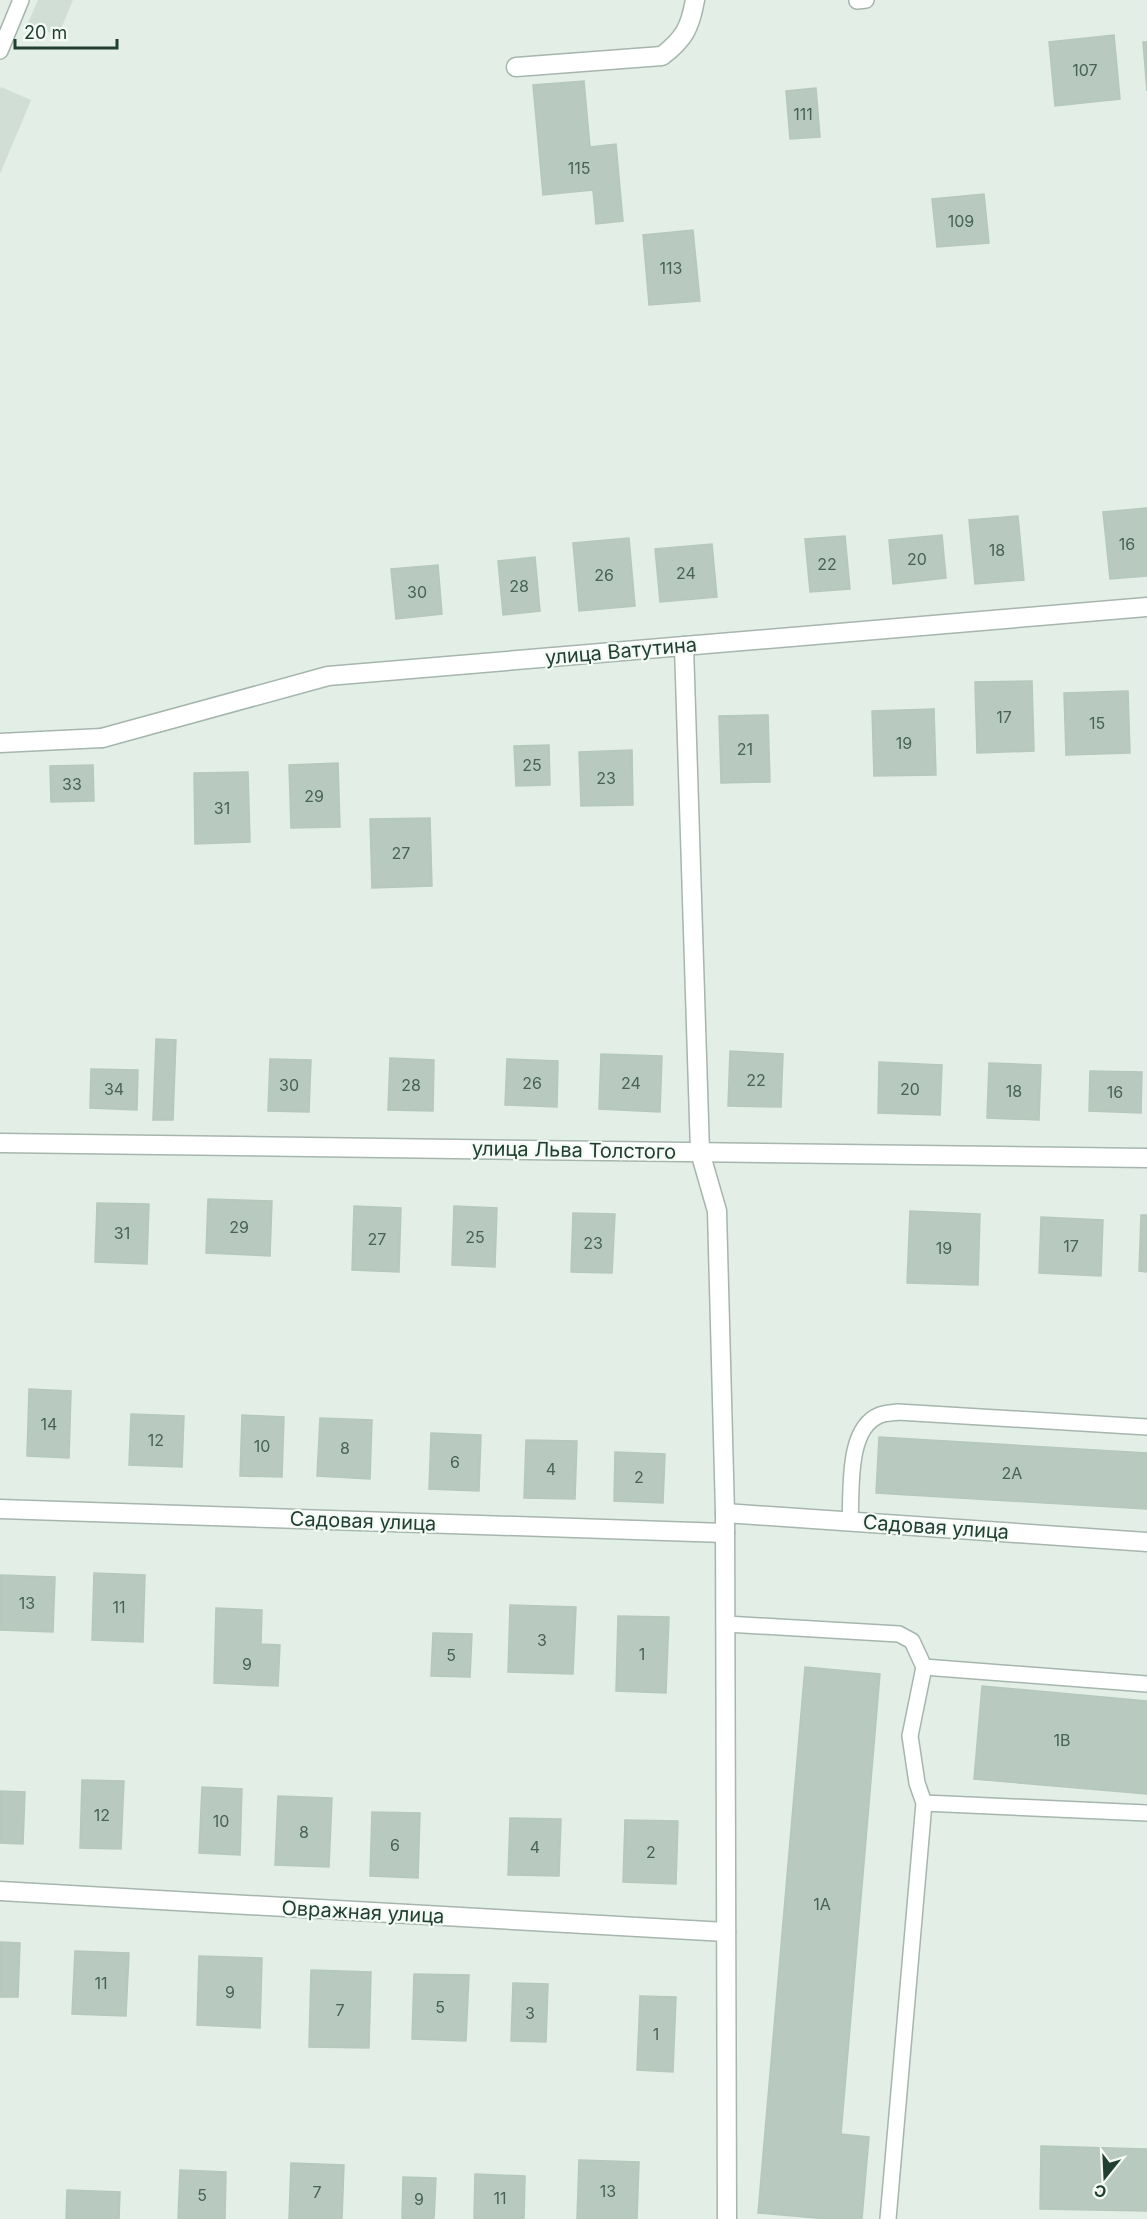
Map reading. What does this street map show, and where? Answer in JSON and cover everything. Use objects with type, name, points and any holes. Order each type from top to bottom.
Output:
[{"type":"street","points":[[516,67],[662,56],[678,44],[691,23],[695,0]]},
{"type":"street","name":"улица Ватутина","points":[[0,743],[102,738],[328,676],[1147,607]]},
{"type":"street","points":[[684,646],[700,1152],[717,1210],[725,1513],[727,2219]]},
{"type":"street","name":"улица Льва Толстого","points":[[0,1143],[1147,1158]]},
{"type":"street","name":"Садовая улица","points":[[0,1509],[725,1533]]},
{"type":"street","name":"Садовая улица","points":[[725,1513],[1147,1542]]},
{"type":"street","name":"Овражная улица","points":[[0,1891],[726,1932]]},
{"type":"lane","points":[[0,51],[21,0]]},
{"type":"lane","points":[[850,1521],[855,1444],[863,1427],[879,1415],[898,1412],[1147,1427]]},
{"type":"lane","points":[[726,1624],[899,1634],[912,1641],[924,1667],[910,1736],[912,1762],[924,1803],[888,2219]]},
{"type":"lane","points":[[924,1667],[1147,1684]]},
{"type":"lane","points":[[924,1803],[1147,1813]]},
{"type":"shaded area","points":[[38,0],[73,0],[58,36],[28,23]]},
{"type":"shaded area","points":[[1,87],[31,100],[0,174],[0,90]]},
{"type":"building","points":[[1114,35],[1120,99],[1055,106],[1049,42]]},
{"type":"building","points":[[1143,42],[1147,42],[1147,91]]},
{"type":"building","points":[[584,81],[590,147],[616,144],[623,221],[596,224],[593,190],[543,195],[533,85]]},
{"type":"building","points":[[816,88],[820,137],[790,139],[786,91]]},
{"type":"building","points":[[984,194],[989,243],[937,247],[932,199]]},
{"type":"building","points":[[693,230],[700,301],[649,305],[643,235]]},
{"type":"building","points":[[1147,508],[1147,576],[1110,579],[1103,512]]},
{"type":"building","points":[[1018,516],[1024,580],[975,584],[969,520]]},
{"type":"building","points":[[942,535],[946,578],[893,584],[889,540]]},
{"type":"building","points":[[845,536],[850,589],[810,592],[805,539]]},
{"type":"building","points":[[629,538],[635,606],[579,611],[573,543]]},
{"type":"building","points":[[712,544],[717,597],[660,602],[655,549]]},
{"type":"building","points":[[535,557],[540,611],[503,615],[498,561]]},
{"type":"building","points":[[438,565],[442,614],[396,619],[391,569]]},
{"type":"building","points":[[1032,681],[1034,751],[977,753],[975,682]]},
{"type":"building","points":[[1128,691],[1130,753],[1066,755],[1064,693]]},
{"type":"building","points":[[934,709],[936,775],[874,776],[872,711]]},
{"type":"building","points":[[768,715],[770,782],[721,783],[719,716]]},
{"type":"building","points":[[549,745],[550,785],[516,786],[514,746]]},
{"type":"building","points":[[632,750],[633,805],[581,806],[579,752]]},
{"type":"building","points":[[338,763],[340,827],[291,828],[289,765]]},
{"type":"building","points":[[93,765],[94,801],[51,802],[50,766]]},
{"type":"building","points":[[248,772],[250,842],[195,844],[194,773]]},
{"type":"building","points":[[430,818],[432,886],[372,888],[370,819]]},
{"type":"building","points":[[156,1039],[176,1040],[173,1120],[153,1120]]},
{"type":"building","points":[[730,1051],[783,1054],[781,1107],[728,1106]]},
{"type":"building","points":[[601,1054],[662,1056],[660,1112],[599,1109]]},
{"type":"building","points":[[390,1058],[434,1060],[433,1111],[388,1110]]},
{"type":"building","points":[[270,1059],[311,1060],[309,1112],[268,1111]]},
{"type":"building","points":[[507,1059],[558,1061],[557,1107],[505,1105]]},
{"type":"building","points":[[879,1062],[942,1065],[940,1115],[878,1113]]},
{"type":"building","points":[[989,1063],[1041,1065],[1039,1120],[987,1118]]},
{"type":"building","points":[[91,1069],[138,1070],[137,1110],[90,1108]]},
{"type":"building","points":[[1090,1071],[1142,1072],[1141,1113],[1089,1111]]},
{"type":"building","points":[[208,1199],[272,1201],[270,1256],[206,1253]]},
{"type":"building","points":[[97,1203],[149,1204],[147,1264],[95,1262]]},
{"type":"building","points":[[354,1206],[401,1208],[399,1272],[352,1270]]},
{"type":"building","points":[[454,1206],[497,1208],[495,1267],[452,1265]]},
{"type":"building","points":[[910,1211],[980,1214],[978,1285],[907,1283]]},
{"type":"building","points":[[573,1213],[615,1214],[612,1273],[571,1272]]},
{"type":"building","points":[[1141,1215],[1147,1215],[1147,1272],[1139,1271]]},
{"type":"building","points":[[1041,1217],[1103,1220],[1101,1276],[1039,1273]]},
{"type":"building","points":[[29,1389],[71,1391],[69,1458],[27,1456]]},
{"type":"building","points":[[131,1414],[184,1416],[182,1467],[129,1465]]},
{"type":"building","points":[[242,1415],[284,1417],[282,1477],[240,1476]]},
{"type":"building","points":[[320,1418],[372,1420],[370,1479],[317,1476]]},
{"type":"building","points":[[431,1433],[481,1435],[479,1491],[429,1489]]},
{"type":"building","points":[[879,1437],[1147,1453],[1147,1509],[876,1493]]},
{"type":"building","points":[[526,1440],[577,1441],[575,1499],[524,1498]]},
{"type":"building","points":[[615,1452],[665,1454],[663,1503],[614,1501]]},
{"type":"building","points":[[94,1573],[145,1575],[143,1642],[92,1640]]},
{"type":"building","points":[[0,1575],[55,1577],[53,1632],[0,1630]]},
{"type":"building","points":[[510,1605],[576,1607],[573,1674],[508,1672]]},
{"type":"building","points":[[216,1608],[262,1610],[261,1644],[280,1645],[278,1686],[214,1683]]},
{"type":"building","points":[[618,1616],[669,1617],[666,1693],[616,1691]]},
{"type":"building","points":[[433,1633],[472,1634],[470,1677],[431,1676]]},
{"type":"building","points":[[805,1667],[880,1674],[841,2134],[869,2137],[862,2219],[828,2219],[758,2213]]},
{"type":"building","points":[[982,1686],[1147,1701],[1147,1794],[974,1779]]},
{"type":"building","points":[[82,1780],[124,1781],[121,1849],[80,1848]]},
{"type":"building","points":[[202,1787],[242,1789],[240,1855],[199,1853]]},
{"type":"building","points":[[0,1791],[25,1792],[23,1844],[0,1843]]},
{"type":"building","points":[[278,1796],[332,1798],[329,1867],[275,1865]]},
{"type":"building","points":[[372,1812],[420,1813],[418,1878],[370,1876]]},
{"type":"building","points":[[510,1818],[561,1819],[559,1876],[508,1875]]},
{"type":"building","points":[[625,1820],[678,1821],[676,1884],[623,1882]]},
{"type":"building","points":[[0,1942],[20,1943],[18,1997],[0,1997]]},
{"type":"building","points":[[75,1951],[129,1953],[126,2016],[72,2014]]},
{"type":"building","points":[[199,1956],[262,1958],[260,2028],[197,2025]]},
{"type":"building","points":[[311,1970],[371,1972],[369,2048],[309,2047]]},
{"type":"building","points":[[414,1974],[469,1975],[466,2041],[412,2039]]},
{"type":"building","points":[[513,1983],[548,1984],[546,2042],[511,2041]]},
{"type":"building","points":[[640,1996],[676,1997],[673,2072],[637,2070]]},
{"type":"building","points":[[1041,2146],[1147,2149],[1147,2211],[1040,2209]]},
{"type":"building","points":[[579,2160],[639,2162],[637,2219],[577,2219]]},
{"type":"building","points":[[291,2163],[344,2165],[342,2219],[289,2219]]},
{"type":"building","points":[[180,2170],[226,2172],[225,2219],[178,2219]]},
{"type":"building","points":[[475,2174],[525,2176],[524,2219],[474,2219]]},
{"type":"building","points":[[403,2177],[436,2178],[434,2219],[402,2219]]},
{"type":"building","points":[[67,2190],[120,2192],[119,2219],[66,2219]]}]
